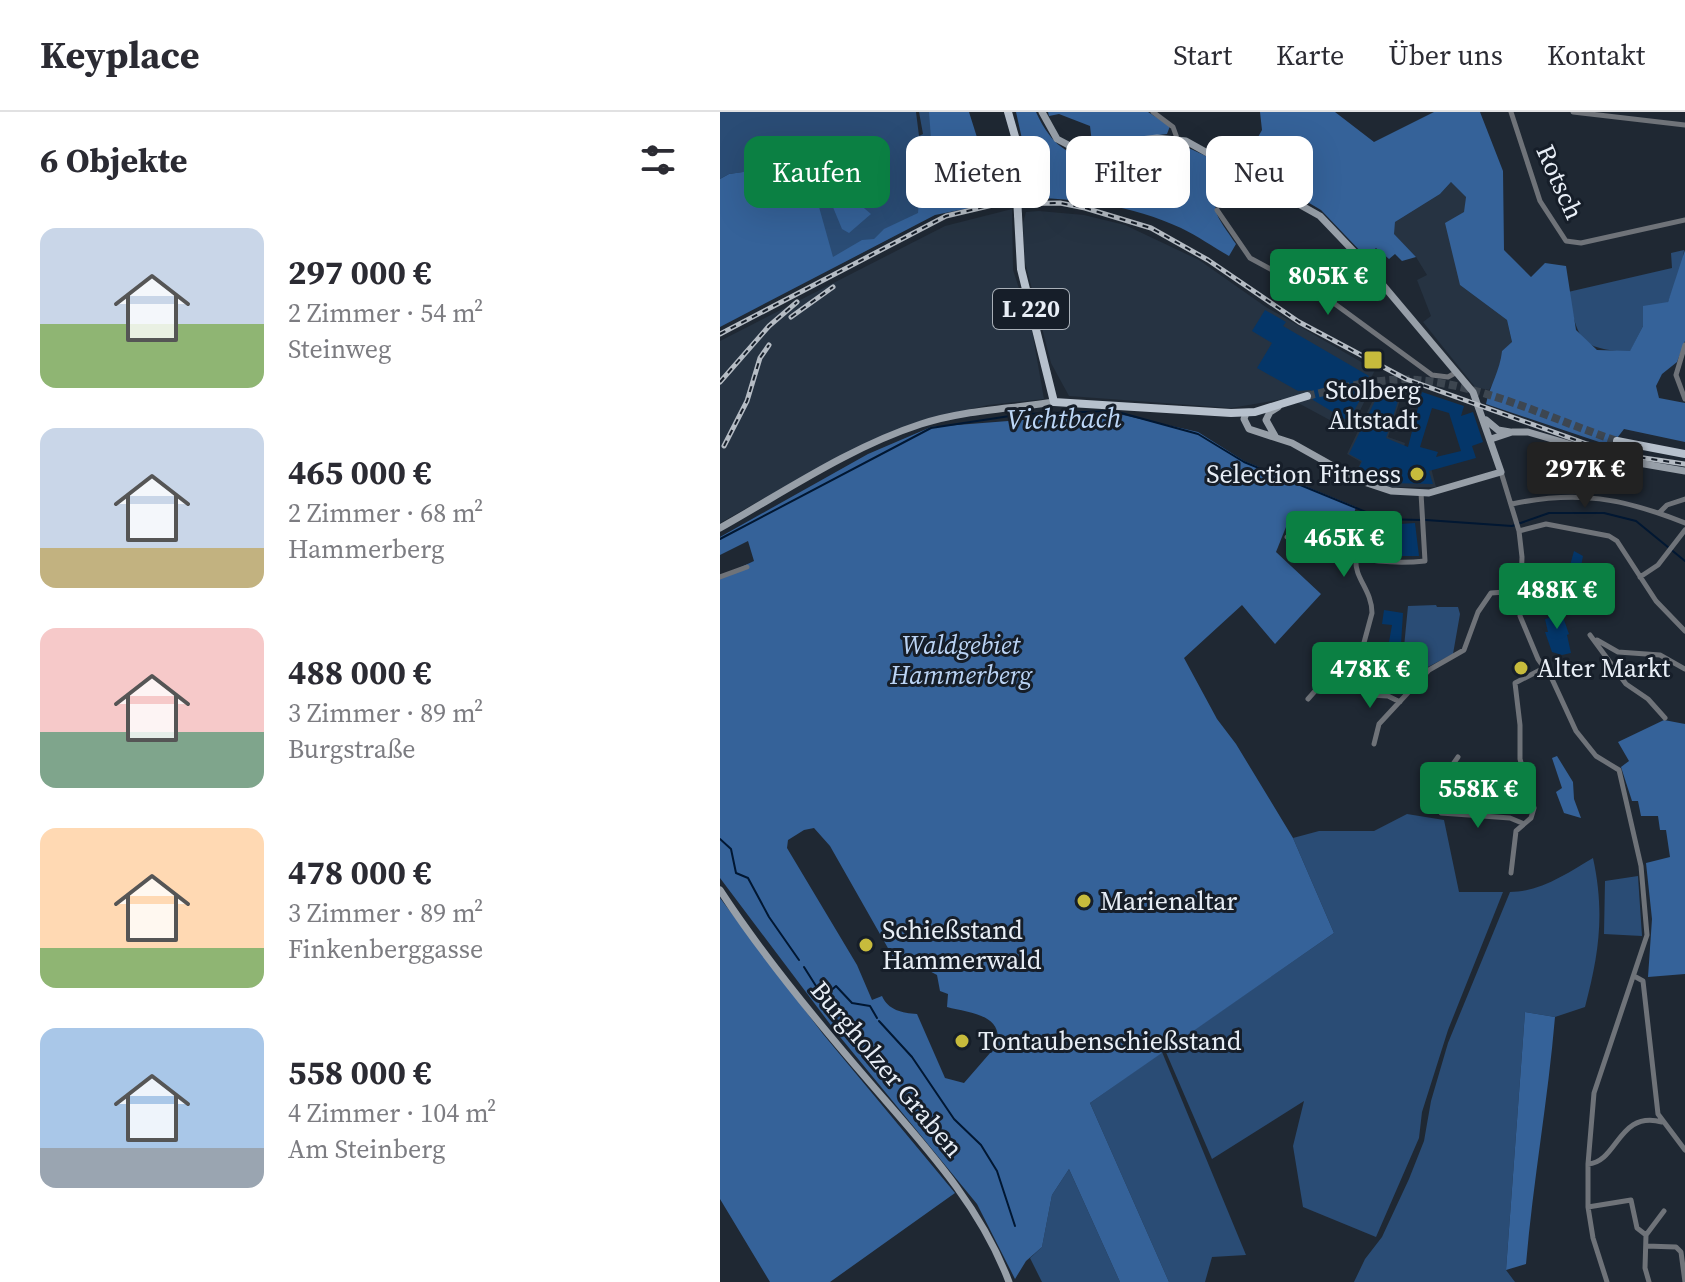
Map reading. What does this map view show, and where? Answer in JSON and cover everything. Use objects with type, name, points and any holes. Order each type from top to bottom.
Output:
[{"type":"main road","name":"L 220","points":[[1008,112],[1016,140],[1021,269],[1054,402]]},
{"type":"main road","points":[[1054,402],[1246,413],[1307,396]]},
{"type":"main road","points":[[1617,441],[1685,454]]},
{"type":"street","points":[[1042,112],[1057,139],[1066,144]]},
{"type":"street","points":[[1153,112],[1173,127],[1176,136]]},
{"type":"street","name":"Rotsch","points":[[1511,112],[1540,201],[1566,241],[1581,243],[1685,220]]},
{"type":"street","points":[[1573,112],[1685,125]]},
{"type":"street","points":[[1190,145],[1256,178],[1320,216],[1473,392],[1518,526],[1522,557],[1520,616],[1576,731],[1596,756],[1617,767],[1625,786],[1641,866],[1647,919],[1644,946],[1596,1083],[1588,1164],[1588,1207],[1593,1238],[1607,1282]]},
{"type":"street","points":[[1217,210],[1250,258],[1335,304],[1432,375],[1448,377],[1457,372]]},
{"type":"street","points":[[1685,345],[1676,375],[1679,390],[1685,399]]},
{"type":"street","points":[[720,528],[861,449],[922,424],[990,409],[1054,402]]},
{"type":"street","points":[[1275,436],[1266,423],[1267,415],[1284,404]]},
{"type":"street","points":[[1246,413],[1257,430],[1306,450],[1358,480],[1391,491],[1439,491],[1501,472]]},
{"type":"street","points":[[1482,415],[1490,425],[1512,432],[1528,432],[1627,461],[1685,471]]},
{"type":"street","points":[[1491,439],[1512,432]]},
{"type":"street","points":[[1287,537],[1356,559],[1393,563],[1425,561],[1421,493]]},
{"type":"street","points":[[1512,504],[1550,496],[1589,496],[1659,513],[1685,523]]},
{"type":"street","points":[[1659,513],[1667,505],[1685,499]]},
{"type":"street","points":[[1518,526],[1546,524],[1609,536],[1617,541],[1668,615],[1684,628]]},
{"type":"street","points":[[1640,577],[1654,568],[1685,530]]},
{"type":"street","points":[[1352,687],[1372,613],[1372,601],[1356,572],[1356,559]]},
{"type":"street","points":[[720,577],[747,567]]},
{"type":"street","points":[[1374,744],[1379,724],[1429,670],[1464,650],[1491,593],[1505,592]]},
{"type":"street","points":[[1665,718],[1648,699],[1626,684],[1590,635],[1618,652],[1660,655],[1685,669]]},
{"type":"street","points":[[1511,873],[1516,831],[1531,818],[1534,808],[1520,759],[1515,683],[1544,668]]},
{"type":"street","points":[[1308,699],[1332,672],[1352,687],[1370,695],[1388,696],[1400,702]]},
{"type":"street","points":[[1458,757],[1451,767],[1449,786],[1435,799],[1441,813],[1510,818],[1522,823]]},
{"type":"street","name":"Burgholzer Graben","points":[[720,890],[833,1040],[952,1179],[981,1221],[1009,1282]]},
{"type":"street","points":[[1634,976],[1643,981],[1657,1106],[1663,1122],[1685,1150]]},
{"type":"street","points":[[1588,1164],[1598,1162],[1633,1125],[1646,1120],[1663,1122]]},
{"type":"street","points":[[1588,1207],[1631,1200],[1637,1228],[1646,1235]]},
{"type":"street","points":[[1649,1282],[1646,1235],[1664,1211]]},
{"type":"street","points":[[1646,1246],[1676,1247],[1681,1252],[1685,1282]]},
{"type":"shaded area","points":[[720,112],[916,112],[919,136],[906,136],[906,208],[946,208],[840,264],[757,208],[890,208],[890,136],[744,136],[744,172],[720,179]]},
{"type":"shaded area","points":[[919,112],[964,112],[975,136],[919,136],[923,134]]},
{"type":"shaded area","points":[[744,177],[744,199],[720,183]]},
{"type":"shaded area","points":[[1451,182],[1466,197],[1460,285],[1507,320],[1512,343],[1502,351],[1500,371],[1489,390],[1475,387],[1423,322],[1431,316],[1417,280],[1427,275],[1416,257],[1393,234],[1395,222],[1440,194]]},
{"type":"shaded area","points":[[1012,209],[1013,270],[1031,325],[1044,399],[988,405],[920,421],[841,455],[720,523],[720,341],[945,226]]},
{"type":"shaded area","points":[[1026,212],[1084,215],[1125,225],[1199,260],[1266,307],[1375,370],[1367,386],[1369,392],[1350,431],[1289,398],[1231,408],[1069,396],[1051,363],[1025,262],[1023,223]]},
{"type":"shaded area","points":[[1684,250],[1682,267],[1668,302],[1643,326],[1630,352],[1600,348],[1584,339],[1575,321],[1568,292],[1672,268],[1671,253]]},
{"type":"shaded area","points":[[1387,392],[1394,393],[1400,400],[1388,437],[1405,443],[1402,454],[1430,464],[1436,487],[1389,487],[1355,474],[1361,462],[1347,454],[1373,400]]},
{"type":"shaded area","points":[[1408,606],[1458,607],[1460,614],[1453,654],[1426,668],[1370,660],[1372,643],[1404,647]]},
{"type":"shaded area","points":[[1407,814],[1444,820],[1459,892],[1503,892],[1448,1030],[1422,1112],[1419,1138],[1376,1237],[1303,1207],[1293,1146],[1304,1101],[1212,1159],[1165,1050],[1334,933],[1293,838],[1319,831],[1374,831]]},
{"type":"shaded area","points":[[1593,858],[1599,897],[1599,933],[1585,1007],[1555,1017],[1525,1012],[1506,1270],[1515,1282],[1354,1282],[1365,1259],[1382,1237],[1409,1179],[1424,1141],[1431,1101],[1448,1043],[1510,892],[1543,885]]},
{"type":"shaded area","points":[[1638,876],[1642,936],[1604,934],[1605,881]]},
{"type":"shaded area","points":[[1162,1052],[1246,1255],[1212,1257],[1205,1282],[1169,1282],[1090,1103]]},
{"type":"shaded area","points":[[1069,1169],[1120,1282],[1042,1282],[1030,1258],[1042,1247],[1052,1195]]},
{"type":"green space","points":[[929,112],[969,112],[977,136],[931,136]]},
{"type":"green space","points":[[1016,112],[1036,112],[1049,135],[1066,150],[1066,199],[1050,198],[1050,136],[1021,136]]},
{"type":"green space","points":[[1048,112],[1148,112],[1170,126],[1167,134],[1091,136],[1090,126],[1059,114],[1049,116]]},
{"type":"green space","points":[[1260,112],[1335,112],[1374,142],[1434,112],[1480,112],[1503,171],[1504,250],[1531,277],[1545,263],[1566,266],[1576,330],[1597,350],[1630,351],[1643,326],[1643,306],[1668,302],[1685,250],[1685,341],[1677,362],[1662,374],[1656,386],[1659,398],[1685,403],[1685,442],[1624,429],[1611,446],[1486,404],[1502,351],[1512,342],[1507,320],[1460,285],[1445,223],[1464,212],[1466,197],[1451,182],[1440,194],[1395,222],[1394,234],[1416,257],[1402,261],[1395,254],[1389,259],[1376,248],[1366,257],[1313,205],[1313,136],[1259,136],[1262,130]]},
{"type":"green space","points":[[1190,149],[1206,156],[1206,208],[1216,208],[1221,222],[1236,244],[1229,256],[1181,228],[1118,208],[1190,208]]},
{"type":"green space","points":[[744,172],[744,208],[819,208],[833,257],[862,240],[874,239],[884,229],[918,213],[918,208],[970,208],[935,215],[720,327],[720,179]]},
{"type":"green space","points":[[833,208],[864,208],[871,214],[849,233],[842,229]]},
{"type":"green space","name":"Waldgebiet Hammerberg","points":[[1114,413],[1198,432],[1244,461],[1356,507],[1346,538],[1290,517],[1276,552],[1321,594],[1275,644],[1242,605],[1184,658],[1217,719],[1236,744],[1293,838],[1334,933],[1090,1103],[1169,1282],[1120,1282],[1069,1169],[1052,1195],[1042,1247],[1026,1261],[1015,1279],[977,1204],[836,1032],[720,878],[720,577],[754,561],[748,541],[720,555],[720,537],[868,454],[931,427]],"holes":[[[814,828],[830,846],[897,964],[922,967],[937,975],[940,991],[948,994],[947,1007],[974,1013],[995,1027],[997,1045],[964,1083],[945,1078],[917,1014],[896,1010],[882,996],[872,1000],[857,965],[787,848],[788,840]]]},
{"type":"green space","points":[[1664,720],[1685,724],[1685,974],[1648,977],[1652,919],[1646,863],[1670,857],[1666,830],[1660,830],[1658,816],[1641,816],[1638,801],[1632,801],[1621,767],[1629,761],[1618,742]]},
{"type":"green space","points":[[1557,756],[1573,782],[1574,799],[1581,818],[1564,813],[1556,792],[1562,788],[1552,758]]},
{"type":"green space","points":[[720,898],[823,1034],[955,1193],[830,1282],[770,1282],[720,1199]]},
{"type":"green space","points":[[1525,1012],[1555,1017],[1526,1264],[1506,1270]]},
{"type":"building","points":[[1265,310],[1286,322],[1283,326],[1369,376],[1363,386],[1367,388],[1348,421],[1313,400],[1311,390],[1298,391],[1257,368],[1272,343],[1252,331]]},
{"type":"building","points":[[1422,392],[1464,406],[1461,416],[1473,412],[1483,442],[1472,446],[1476,458],[1429,471],[1433,484],[1390,483],[1357,472],[1362,461],[1349,454],[1375,401],[1394,395],[1393,399],[1398,401],[1386,438],[1408,447]],"holes":[[[1432,408],[1449,413],[1461,451],[1436,457],[1438,452],[1420,447]]]},
{"type":"building","points":[[1415,523],[1419,556],[1397,556],[1397,545],[1401,545],[1400,524]]},
{"type":"building","points":[[1574,551],[1583,556],[1576,593],[1583,606],[1580,611],[1577,604],[1573,606],[1565,602],[1562,590],[1560,598],[1550,595],[1554,591],[1555,579],[1566,580]]},
{"type":"building","points":[[1558,603],[1569,634],[1571,653],[1562,655],[1552,652],[1545,632],[1548,632],[1545,619],[1549,618],[1546,606]]},
{"type":"building","points":[[1384,610],[1403,613],[1401,644],[1389,642],[1392,625],[1382,624]]},
{"type":"waterway","name":"Vichtbach","points":[[720,539],[931,428],[1023,414],[1114,411],[1198,434],[1244,462],[1383,519],[1420,520]]},
{"type":"waterway","name":"Vichtbach","points":[[1426,520],[1512,526],[1549,513],[1604,513],[1636,521],[1685,561]]},
{"type":"waterway","points":[[720,839],[731,849],[736,873],[748,878],[769,917],[799,960]]},
{"type":"waterway","points":[[804,967],[821,994],[826,995],[836,986],[852,1003],[870,1006],[877,1018]]},
{"type":"waterway","points":[[879,1021],[912,1057],[954,1119],[981,1145],[997,1171],[1015,1226]]},
{"type":"tunnel","points":[[1307,396],[1389,380],[1442,383],[1518,404],[1617,441]]},
{"type":"railway","points":[[720,334],[946,216],[997,204],[1060,203],[1151,228],[1208,260],[1299,322],[1406,379],[1587,444],[1637,457],[1685,464]]},
{"type":"railway","points":[[791,317],[833,287]]},
{"type":"railway","points":[[720,382],[769,326],[797,302]]},
{"type":"railway","points":[[724,446],[747,401],[760,358],[769,345]]},
{"type":"place","name":"Stolberg Altstadt","points":[[1373,360]]},
{"type":"place","name":"Selection Fitness","points":[[1417,474]]},
{"type":"place","name":"Alter Markt","points":[[1521,668]]},
{"type":"place","name":"Marienaltar","points":[[1084,901]]},
{"type":"place","name":"Schießstand Hammerwald","points":[[866,945]]},
{"type":"place","name":"Tontaubenschießstand","points":[[962,1041]]}]
